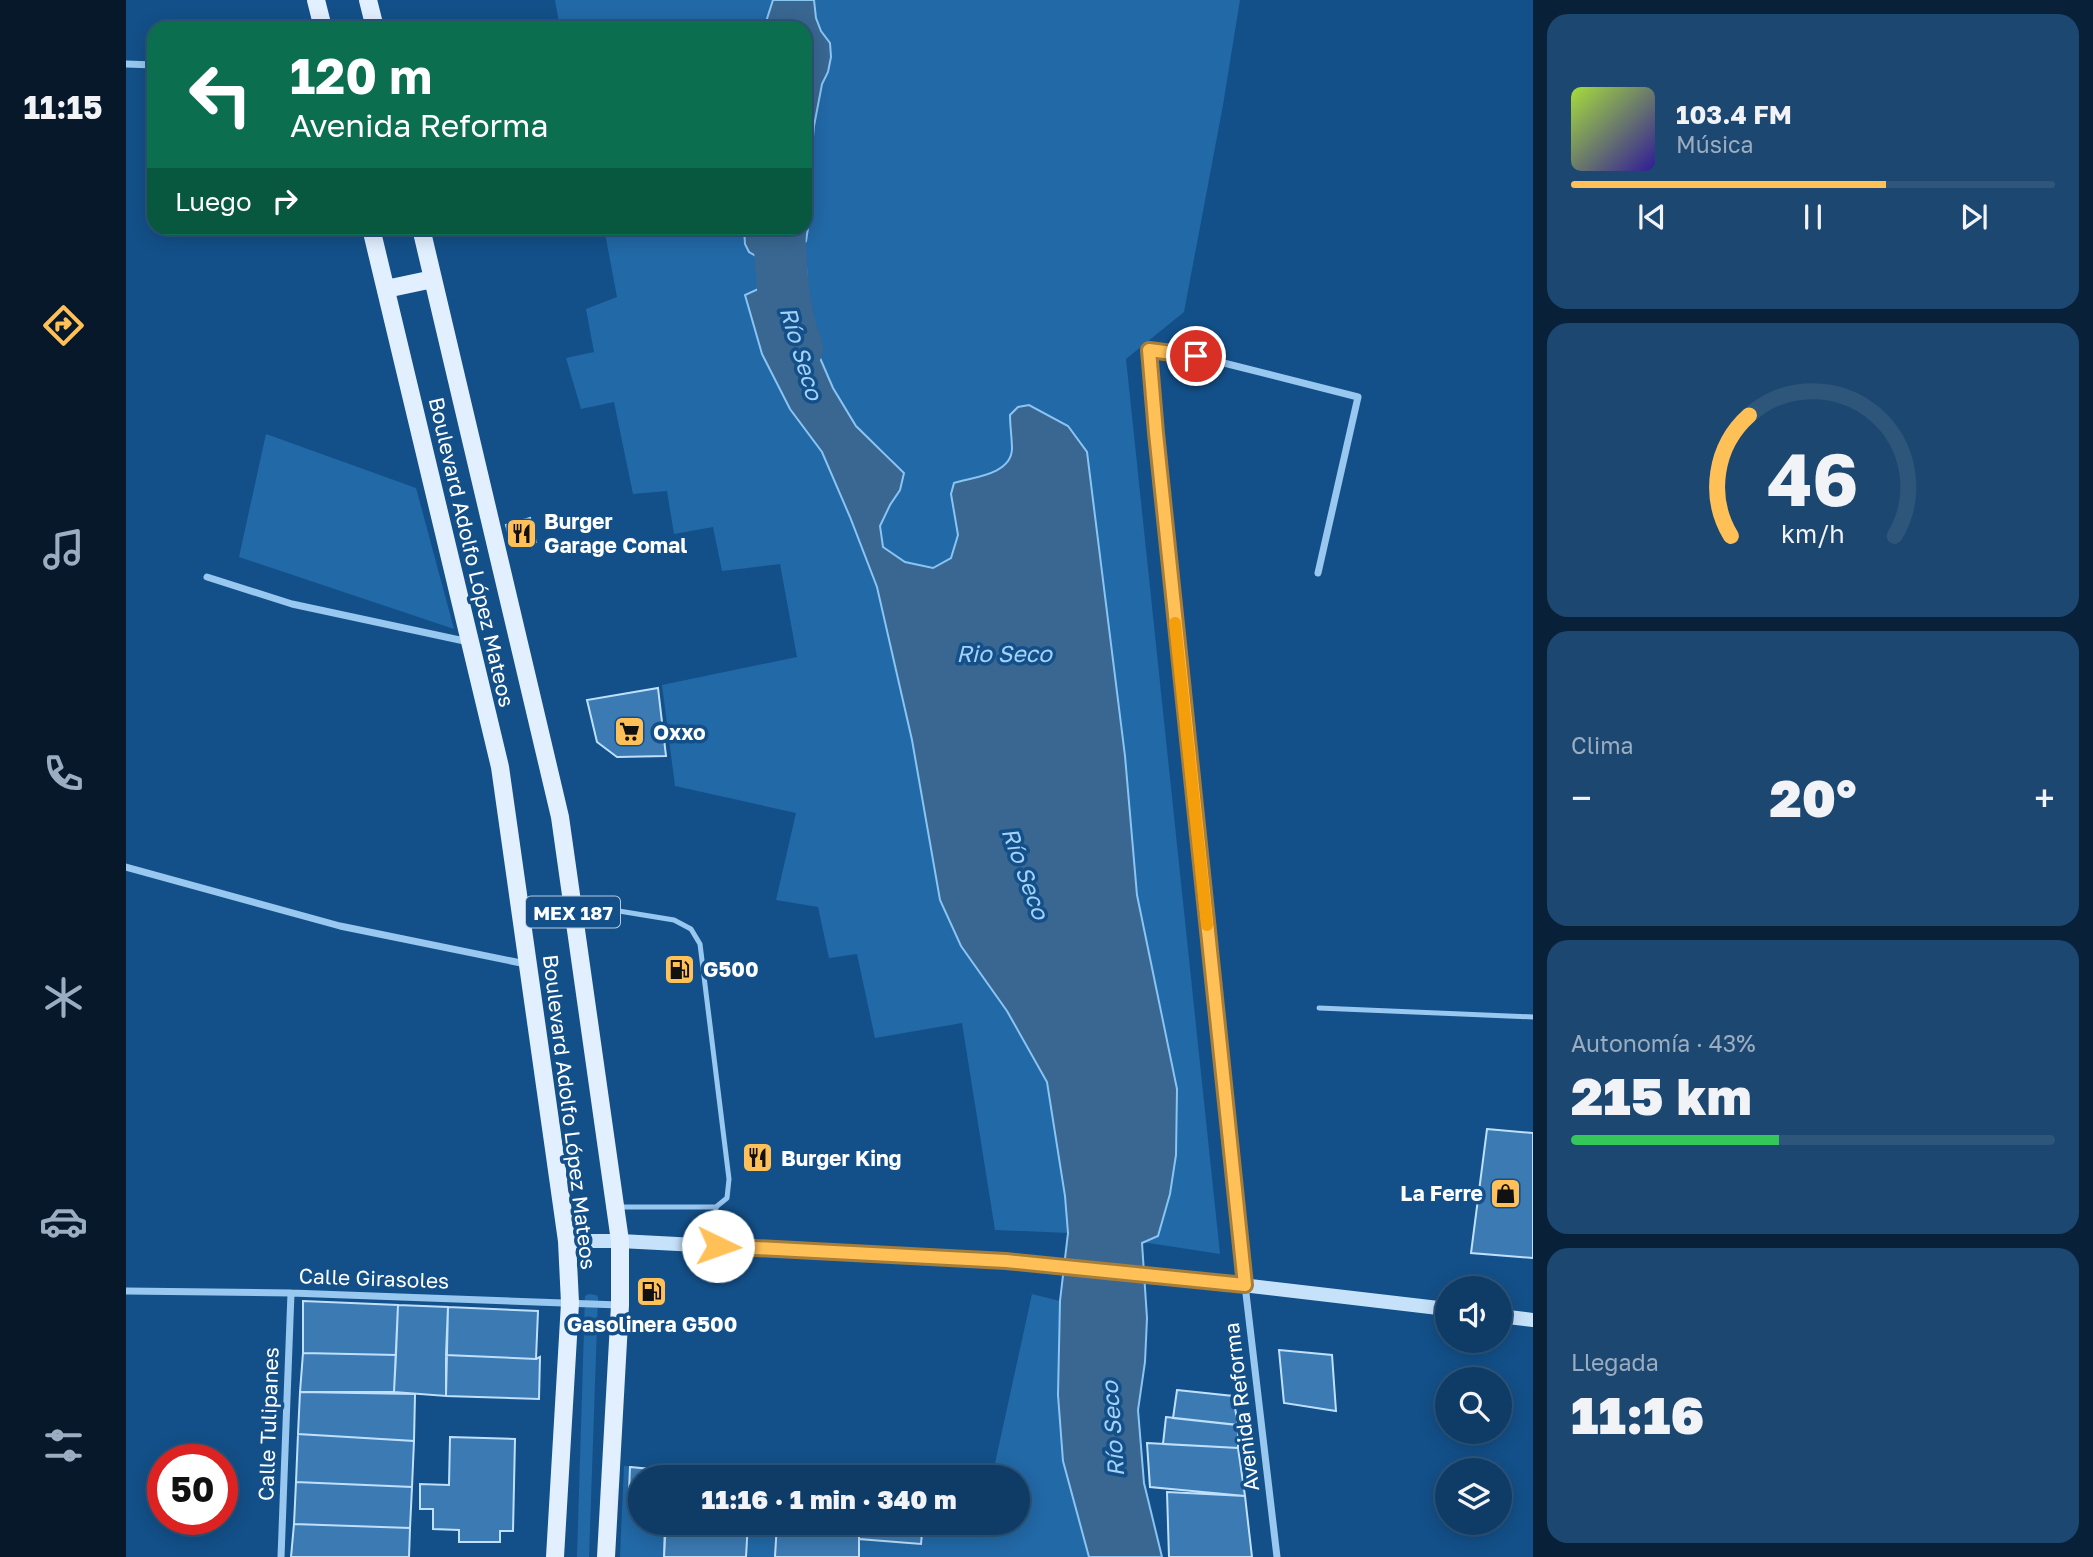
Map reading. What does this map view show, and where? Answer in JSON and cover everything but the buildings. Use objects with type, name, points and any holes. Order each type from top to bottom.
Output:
[{"type":"main road","points":[[316,0],[321,21]]},
{"type":"main road","points":[[368,0],[373,21]]},
{"type":"main road","name":"Boulevard Adolfo López Mateos","points":[[373,235],[500,767],[567,1241],[569,1303],[555,1557]]},
{"type":"main road","name":"Boulevard Adolfo López Mateos","points":[[423,235],[560,817],[620,1241],[620,1305],[606,1557]]},
{"type":"main road","points":[[386,289],[433,279]]},
{"type":"main road","points":[[567,1241],[620,1241],[1006,1261],[1435,1308]]},
{"type":"main road","points":[[1512,1317],[1533,1320]]},
{"type":"street","points":[[126,64],[147,65]]},
{"type":"street","name":"Avenida Reforma","points":[[1277,1557],[1245,1285],[1149,350],[1196,356],[1358,397],[1318,572]]},
{"type":"street","points":[[207,577],[292,604],[470,642]]},
{"type":"street","points":[[126,867],[340,926],[528,965]]},
{"type":"street","name":"Calle Girasoles","points":[[126,1291],[291,1293],[620,1305]]},
{"type":"street","name":"Calle Tulipanes","points":[[281,1557],[291,1293]]},
{"type":"lane","points":[[572,903],[674,920],[691,929],[700,943],[729,1179],[727,1198],[716,1207],[615,1207]]},
{"type":"lane","points":[[1319,1008],[1533,1017]]},
{"type":"lane","points":[[716,1207],[718,1246]]},
{"type":"shaded area","points":[[555,0],[1240,0],[1184,312],[1126,359],[1220,1254],[1142,1242],[1177,1089],[1137,895],[1125,756],[1087,452],[1010,430],[1013,451],[1003,467],[954,483],[951,494],[958,535],[951,558],[933,568],[904,562],[883,547],[880,526],[900,490],[892,459],[856,426],[833,388],[810,335],[806,268],[745,296],[762,354],[790,409],[822,452],[877,587],[912,740],[940,900],[961,946],[1007,1011],[1047,1082],[1065,1196],[1068,1233],[995,1230],[962,1023],[875,1038],[857,954],[829,958],[818,907],[776,900],[796,813],[675,786],[662,685],[797,657],[780,564],[722,571],[713,527],[674,534],[667,491],[633,494],[614,402],[581,409],[566,358],[594,352],[586,309],[617,297],[605,235],[812,235],[812,21],[559,21]]},
{"type":"shaded area","points":[[266,434],[416,488],[454,629],[239,557]]},
{"type":"shaded area","points":[[589,1294],[598,1297],[589,1557],[577,1557],[585,1296]]},
{"type":"shaded area","points":[[1032,1294],[1060,1301],[1058,1395],[1063,1461],[1089,1557],[620,1557],[624,1466],[628,1466],[628,1535],[1030,1535],[1030,1465],[995,1465]]},
{"type":"water","points":[[773,0],[814,0],[816,18],[830,43],[831,57],[822,84],[812,147],[812,21],[766,21]]},
{"type":"water","points":[[744,235],[807,235],[806,241],[800,247],[764,256],[749,252]]},
{"type":"water","name":"Rio Seco","points":[[806,267],[810,335],[833,388],[856,426],[904,473],[900,490],[880,526],[883,547],[905,562],[933,568],[951,558],[958,535],[951,494],[954,483],[989,474],[1005,464],[1012,449],[1010,415],[1018,407],[1029,405],[1068,426],[1087,452],[1125,756],[1137,895],[1177,1089],[1176,1155],[1170,1194],[1158,1236],[1142,1243],[1147,1318],[1145,1362],[1138,1410],[1144,1483],[1162,1557],[1089,1557],[1063,1461],[1058,1395],[1060,1301],[1068,1233],[1065,1196],[1047,1082],[1007,1011],[961,946],[940,900],[912,740],[877,587],[822,452],[790,409],[762,354],[745,295]]},
{"type":"waterway","name":"Río Seco","points":[[779,235],[785,304],[797,348]]},
{"type":"slow traffic","points":[[1175,623],[1207,925]]},
{"type":"place","name":"Burger Garage Comal","points":[[521,533]]},
{"type":"place","name":"Oxxo","points":[[630,732]]},
{"type":"place","name":"G500","points":[[680,969]]},
{"type":"place","name":"Burger King","points":[[758,1158]]},
{"type":"place","name":"La Ferre","points":[[1506,1193]]},
{"type":"place","name":"Gasolinera G500","points":[[652,1292]]},
{"type":"route","points":[[718,1246],[1006,1261],[1245,1285],[1150,381],[1149,350],[1196,356]]}]
